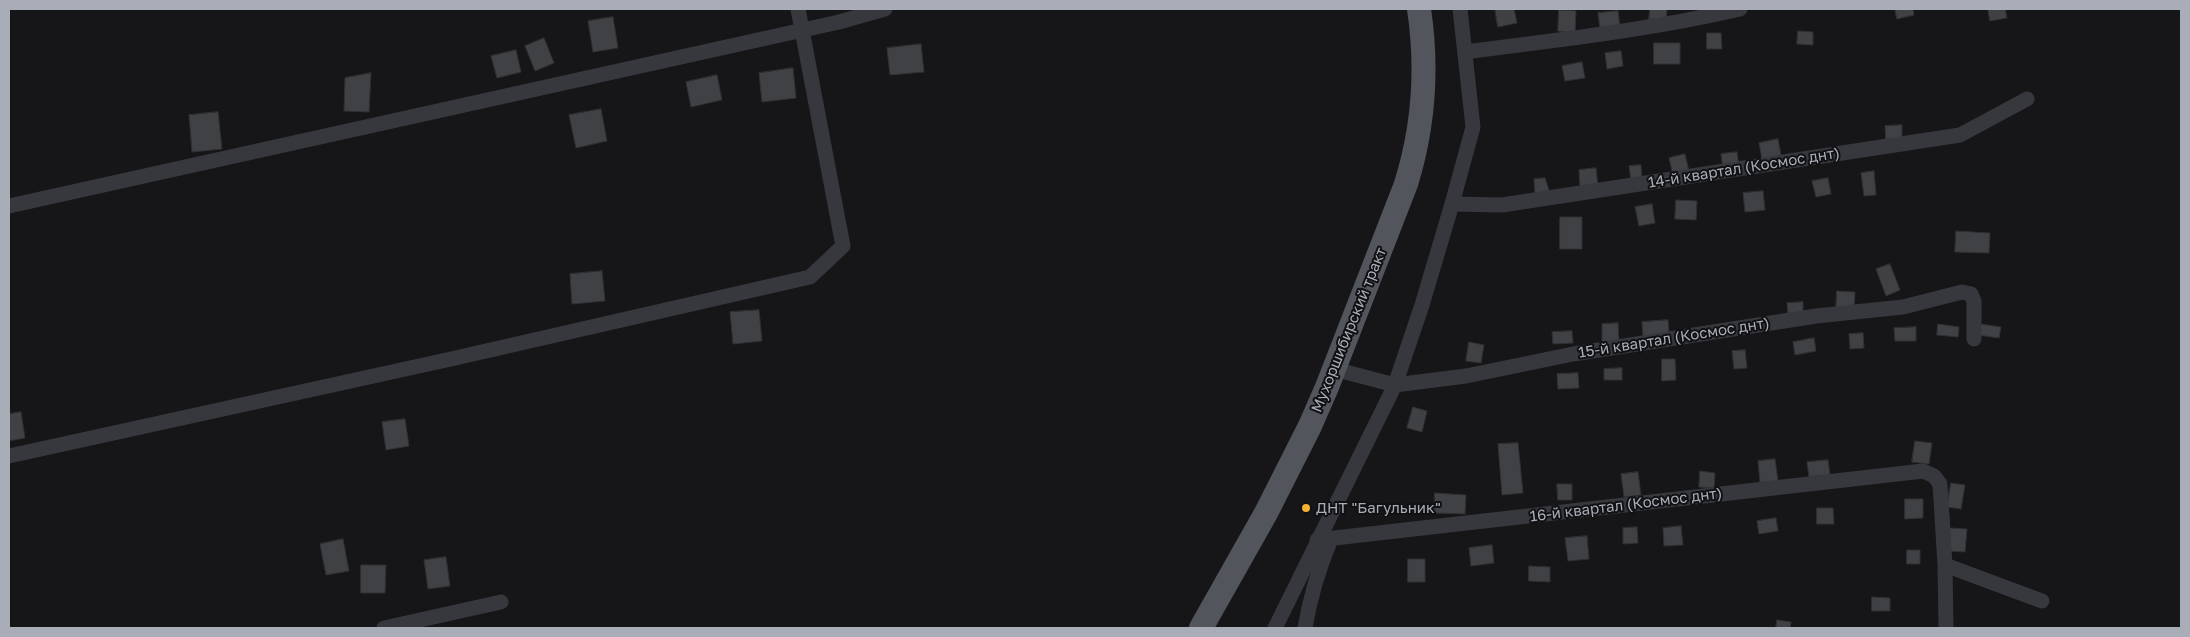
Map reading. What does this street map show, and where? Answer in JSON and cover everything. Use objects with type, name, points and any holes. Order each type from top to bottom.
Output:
[{"type":"main road","name":"Мухоршибирский тракт","points":[[1201,628],[1291,466],[1334,369],[1395,216],[1415,156],[1421,122],[1424,56],[1419,9]]},
{"type":"street","points":[[9,456],[451,360],[810,277],[843,246],[798,9]]},
{"type":"street","points":[[9,206],[803,30],[885,9]]},
{"type":"street","points":[[1275,628],[1324,540],[1394,384],[1422,305],[1452,204],[1472,127],[1460,9]]},
{"type":"street","points":[[1465,52],[1606,33],[1740,9]]},
{"type":"street","name":"14-й квартал (Космос днт)","points":[[1452,204],[1502,205],[1960,135],[2027,99]]},
{"type":"street","name":"15-й квартал (Космос днт)","points":[[1334,369],[1394,384],[1466,376],[1573,354],[1816,316],[1903,306],[1962,292],[1971,294],[1974,301],[1974,338]]},
{"type":"street","name":"16-й квартал (Космос днт)","points":[[1324,540],[1923,471],[1934,476],[1940,484],[1945,565]]},
{"type":"street","points":[[1305,628],[1324,540]]},
{"type":"street","points":[[1946,628],[1945,565],[2042,601]]},
{"type":"street","points":[[384,628],[502,602]]},
{"type":"building","points":[[1495,9],[1514,9],[1517,23],[1498,27]]},
{"type":"building","points":[[1650,9],[1667,9],[1666,20],[1649,19]]},
{"type":"building","points":[[1895,9],[1913,9],[1914,15],[1897,19]]},
{"type":"building","points":[[1988,9],[2005,9],[2007,18],[1990,21]]},
{"type":"building","points":[[1559,10],[1576,11],[1575,33],[1558,31]]},
{"type":"building","points":[[1618,11],[1620,27],[1600,29],[1598,13]]},
{"type":"building","points":[[613,17],[618,48],[593,52],[588,21]]},
{"type":"building","points":[[1798,31],[1813,32],[1813,45],[1797,44]]},
{"type":"building","points":[[1707,33],[1721,33],[1722,49],[1707,49]]},
{"type":"building","points":[[544,38],[554,63],[535,71],[525,46]]},
{"type":"building","points":[[1654,43],[1680,43],[1680,64],[1654,64]]},
{"type":"building","points":[[921,44],[924,72],[890,75],[887,48]]},
{"type":"building","points":[[516,50],[521,72],[497,78],[491,56]]},
{"type":"building","points":[[1621,51],[1623,66],[1607,69],[1605,53]]},
{"type":"building","points":[[1582,62],[1585,78],[1565,81],[1562,66]]},
{"type":"building","points":[[793,68],[796,98],[762,102],[759,73]]},
{"type":"building","points":[[371,73],[369,112],[344,111],[345,78]]},
{"type":"building","points":[[717,75],[722,100],[691,107],[686,82]]},
{"type":"building","points":[[601,109],[607,141],[576,148],[569,115]]},
{"type":"building","points":[[218,112],[222,149],[192,152],[189,115]]},
{"type":"building","points":[[1902,125],[1902,142],[1886,142],[1885,126]]},
{"type":"building","points":[[1778,139],[1781,155],[1762,159],[1759,143]]},
{"type":"building","points":[[1737,152],[1739,167],[1723,169],[1721,154]]},
{"type":"building","points":[[1685,154],[1689,171],[1673,175],[1669,158]]},
{"type":"building","points":[[1641,165],[1642,179],[1631,181],[1629,166]]},
{"type":"building","points":[[1596,168],[1598,187],[1580,188],[1579,170]]},
{"type":"building","points":[[1874,171],[1876,195],[1864,196],[1861,173]]},
{"type":"building","points":[[1545,178],[1550,193],[1535,194],[1534,179]]},
{"type":"building","points":[[1828,178],[1831,194],[1816,197],[1812,181]]},
{"type":"building","points":[[1763,191],[1765,210],[1745,212],[1743,193]]},
{"type":"building","points":[[1676,200],[1697,201],[1696,220],[1675,219]]},
{"type":"building","points":[[1652,204],[1655,223],[1639,226],[1635,207]]},
{"type":"building","points":[[1560,217],[1582,217],[1582,249],[1560,249]]},
{"type":"building","points":[[1956,231],[1990,233],[1989,253],[1955,252]]},
{"type":"building","points":[[1890,264],[1900,290],[1886,296],[1876,269]]},
{"type":"building","points":[[602,271],[605,301],[572,304],[570,274]]},
{"type":"building","points":[[1837,291],[1855,292],[1854,309],[1836,308]]},
{"type":"building","points":[[1803,302],[1803,316],[1788,316],[1787,303]]},
{"type":"building","points":[[759,310],[762,341],[733,344],[730,312]]},
{"type":"building","points":[[1668,320],[1669,334],[1643,336],[1642,322]]},
{"type":"building","points":[[1618,323],[1619,342],[1602,343],[1602,324]]},
{"type":"building","points":[[1938,324],[1959,327],[1958,337],[1937,335]]},
{"type":"building","points":[[1980,324],[2001,327],[1999,338],[1978,335]]},
{"type":"building","points":[[1916,327],[1916,341],[1895,341],[1894,328]]},
{"type":"building","points":[[1572,331],[1573,343],[1553,344],[1552,332]]},
{"type":"building","points":[[1863,333],[1864,348],[1850,349],[1849,334]]},
{"type":"building","points":[[1814,338],[1816,351],[1795,355],[1793,342]]},
{"type":"building","points":[[1469,342],[1484,345],[1481,363],[1466,361]]},
{"type":"building","points":[[1745,350],[1747,368],[1734,369],[1732,351]]},
{"type":"building","points":[[1662,359],[1675,359],[1676,380],[1662,381]]},
{"type":"building","points":[[1622,368],[1622,380],[1604,380],[1604,369]]},
{"type":"building","points":[[1578,373],[1579,388],[1558,389],[1557,374]]},
{"type":"building","points":[[1413,407],[1427,411],[1422,432],[1407,428]]},
{"type":"building","points":[[21,412],[25,438],[9,441],[9,414]]},
{"type":"building","points":[[405,419],[409,446],[386,450],[382,422]]},
{"type":"building","points":[[1915,441],[1932,443],[1929,464],[1912,462]]},
{"type":"building","points":[[1518,443],[1523,493],[1502,495],[1498,444]]},
{"type":"building","points":[[1775,459],[1778,481],[1760,483],[1758,461]]},
{"type":"building","points":[[1828,460],[1830,475],[1809,477],[1807,462]]},
{"type":"building","points":[[1700,471],[1715,473],[1714,488],[1699,487]]},
{"type":"building","points":[[1638,472],[1641,495],[1624,497],[1621,474]]},
{"type":"building","points":[[1951,483],[1965,485],[1961,509],[1947,507]]},
{"type":"building","points":[[1557,484],[1572,484],[1572,500],[1558,500]]},
{"type":"building","points":[[1435,493],[1466,495],[1465,514],[1434,513]]},
{"type":"building","points":[[1905,499],[1923,499],[1923,518],[1905,519]]},
{"type":"building","points":[[1817,508],[1833,508],[1834,524],[1817,524]]},
{"type":"building","points":[[1776,518],[1778,531],[1759,534],[1757,521]]},
{"type":"building","points":[[1681,526],[1683,545],[1664,546],[1663,528]]},
{"type":"building","points":[[1637,527],[1638,543],[1623,544],[1623,528]]},
{"type":"building","points":[[1950,528],[1967,529],[1965,552],[1948,551]]},
{"type":"building","points":[[1587,536],[1589,559],[1568,561],[1565,538]]},
{"type":"building","points":[[343,539],[349,571],[326,575],[320,544]]},
{"type":"building","points":[[1492,545],[1494,563],[1471,566],[1469,548]]},
{"type":"building","points":[[1907,550],[1920,550],[1920,564],[1907,564]]},
{"type":"building","points":[[446,557],[450,586],[428,589],[424,560]]},
{"type":"building","points":[[1408,559],[1425,559],[1425,582],[1408,582]]},
{"type":"building","points":[[361,565],[386,565],[385,593],[361,593]]},
{"type":"building","points":[[1529,566],[1550,567],[1550,582],[1529,581]]},
{"type":"building","points":[[1872,597],[1890,598],[1890,611],[1872,611]]},
{"type":"building","points":[[1777,620],[1791,622],[1790,628],[1776,628]]},
{"type":"place","name":"ДНТ \"Багульник\"","points":[[1306,508]]}]
